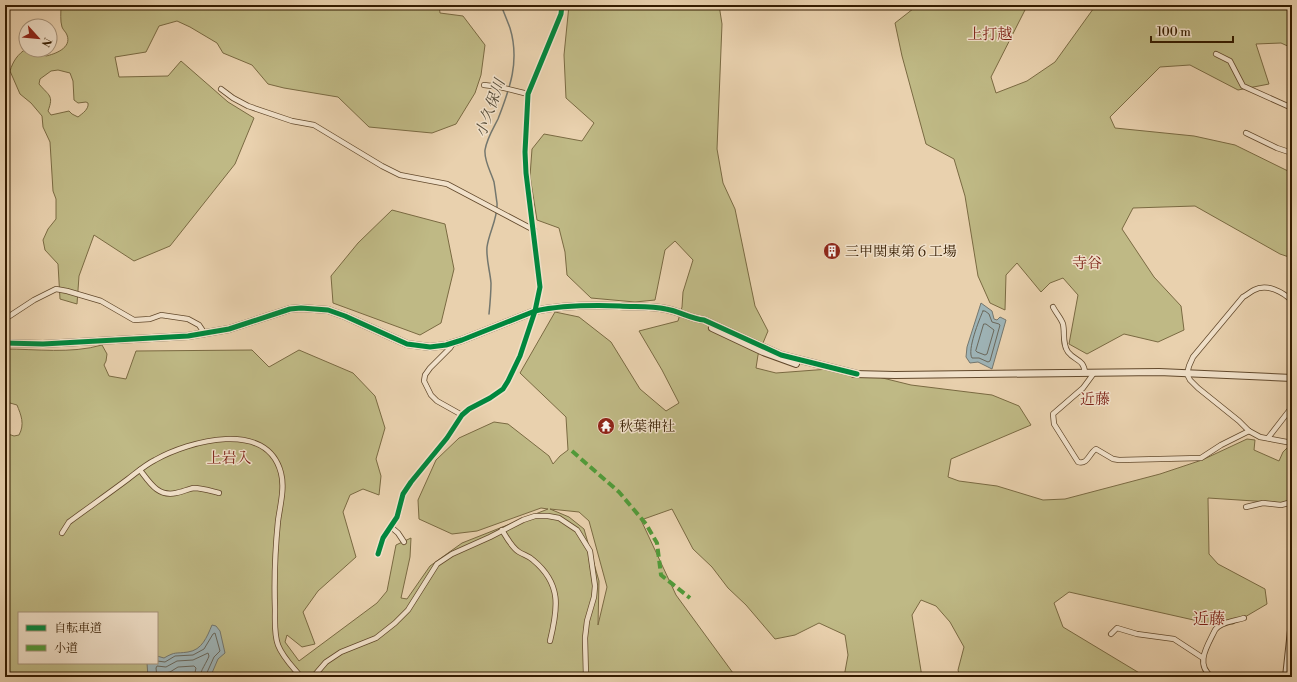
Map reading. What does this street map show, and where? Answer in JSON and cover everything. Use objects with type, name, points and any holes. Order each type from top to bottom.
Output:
[{"type":"street","points":[[378,554],[383,538],[398,517],[403,494],[411,482],[447,438],[462,415],[469,409],[503,389],[520,356],[535,311],[540,287],[526,172],[525,152],[528,94],[561,14],[562,5]]},
{"type":"street","points":[[1216,54],[1230,61],[1243,86],[1292,108]]},
{"type":"street","points":[[484,85],[528,94]]},
{"type":"street","points":[[221,89],[233,98],[248,106],[292,121],[314,125],[382,166],[400,175],[447,184],[459,189],[492,209],[534,230]]},
{"type":"street","points":[[1246,133],[1292,153]]},
{"type":"street","points":[[1292,301],[1275,290],[1261,287],[1243,297],[1193,357],[1187,374],[1190,380],[1198,388],[1239,421],[1248,431],[1260,437],[1292,442]]},
{"type":"street","points":[[5,318],[34,300],[56,289],[101,301],[134,320],[150,319],[161,315],[188,319],[199,325],[205,334]]},
{"type":"street","points":[[5,343],[44,344],[188,336],[229,329],[290,309],[308,308],[337,313],[387,336],[413,345],[430,347],[453,343],[535,311],[561,306],[579,305],[654,308],[676,311],[699,320],[702,323],[763,352],[787,361],[836,372],[895,375],[1159,372],[1292,378]]},
{"type":"street","points":[[1053,307],[1062,322],[1065,347],[1068,352],[1081,362],[1084,366],[1085,373]]},
{"type":"street","points":[[453,343],[430,368],[424,381],[431,395],[437,401],[462,415]]},
{"type":"street","points":[[1094,373],[1083,388],[1053,414],[1054,424],[1078,462],[1085,462],[1093,451],[1096,450],[1113,459],[1119,460],[1201,458],[1221,445],[1248,431]]},
{"type":"street","points":[[1268,438],[1292,406]]},
{"type":"street","points":[[62,533],[69,522],[153,460],[179,448],[199,442],[244,440],[256,443],[276,460],[281,473],[283,486],[277,535],[274,579],[275,634],[279,646],[287,660],[302,677]]},
{"type":"street","points":[[140,470],[153,487],[161,493],[172,494],[195,488],[219,493]]},
{"type":"street","points":[[1246,506],[1263,503],[1281,505],[1292,502]]},
{"type":"street","points":[[313,677],[326,662],[341,652],[376,638],[395,623],[408,610],[436,564],[452,554],[523,520],[535,516],[559,518],[569,524],[577,530],[584,539],[590,551],[595,586],[594,596],[587,621],[585,638],[586,677]]},
{"type":"street","points":[[391,527],[398,533],[404,542]]},
{"type":"street","points":[[502,530],[513,547],[518,552],[531,558],[548,575],[552,582],[556,595],[556,607],[550,641]]},
{"type":"street","points":[[1212,677],[1204,668],[1203,658],[1217,626],[1244,618]]},
{"type":"street","points":[[1286,677],[1292,621]]},
{"type":"street","points":[[1111,634],[1117,628],[1137,634],[1168,637],[1174,639],[1203,658]]},
{"type":"shaded area","points":[[61,5],[439,5],[440,13],[463,16],[485,45],[481,75],[475,93],[456,124],[432,133],[369,127],[338,97],[268,84],[252,65],[223,53],[217,43],[190,27],[177,21],[159,26],[146,52],[115,57],[119,77],[168,76],[181,61],[228,102],[254,118],[235,164],[170,246],[134,261],[94,235],[79,276],[77,304],[60,299],[58,264],[45,250],[43,240],[48,229],[56,219],[56,199],[53,191],[50,142],[43,127],[42,116],[31,103],[20,94],[10,71],[18,56],[18,58],[58,58],[58,52],[65,47],[68,40],[67,34],[61,25]],"holes":[[[58,70],[70,73],[73,81],[74,100],[78,103],[86,102],[88,103],[88,107],[78,117],[69,111],[51,115],[48,111],[51,102],[50,96],[39,84],[40,79],[51,71]]]},
{"type":"shaded area","points":[[569,5],[719,5],[722,24],[717,149],[723,183],[735,209],[755,306],[768,331],[758,355],[756,368],[776,373],[842,368],[911,385],[992,395],[1019,406],[1031,425],[951,459],[948,477],[959,481],[997,486],[1043,500],[1065,499],[1160,474],[1202,460],[1247,439],[1255,440],[1254,450],[1279,461],[1283,452],[1289,446],[1292,447],[1292,501],[1285,503],[1208,498],[1209,554],[1218,564],[1265,589],[1267,604],[1233,624],[1207,623],[1069,592],[1054,603],[1063,627],[1146,677],[960,677],[958,670],[964,647],[950,622],[936,606],[921,600],[912,615],[922,677],[844,677],[848,655],[845,635],[819,623],[795,635],[775,639],[746,605],[728,588],[712,567],[693,549],[672,509],[641,520],[676,595],[733,673],[722,677],[5,677],[5,435],[19,435],[22,423],[17,405],[5,403],[5,349],[66,350],[90,348],[102,345],[107,354],[104,365],[109,376],[126,379],[136,351],[252,350],[269,367],[299,350],[353,373],[375,396],[385,428],[376,459],[381,476],[379,495],[363,489],[350,495],[343,512],[356,557],[318,591],[303,612],[315,644],[302,647],[287,635],[285,642],[299,661],[377,603],[387,591],[396,545],[411,538],[410,557],[401,598],[407,599],[430,566],[462,543],[548,509],[541,508],[477,531],[452,534],[419,519],[418,500],[436,460],[459,438],[494,422],[508,424],[549,456],[553,464],[568,450],[566,417],[520,373],[555,312],[579,317],[611,342],[640,389],[666,411],[679,403],[639,331],[678,321],[682,307],[683,292],[693,260],[675,241],[665,250],[655,300],[635,302],[591,298],[567,275],[565,252],[559,228],[537,220],[530,176],[532,149],[544,134],[582,141],[594,123],[566,98],[564,55]],"holes":[[[550,509],[579,512],[589,521],[607,587],[598,625],[599,581],[584,529],[569,517]]]},
{"type":"shaded area","points":[[918,5],[1025,5],[1026,8],[991,77],[996,93],[1027,81],[1055,62],[1096,5],[1292,5],[1292,48],[1281,43],[1256,44],[1269,84],[1238,90],[1190,65],[1160,67],[1110,117],[1115,128],[1194,136],[1235,145],[1292,173],[1292,258],[1280,254],[1195,206],[1133,208],[1122,229],[1154,277],[1181,306],[1184,330],[1158,342],[1124,334],[1087,354],[1069,344],[1078,295],[1063,278],[1050,283],[1041,292],[1017,263],[1006,275],[1005,310],[990,303],[978,276],[965,196],[954,159],[926,144],[902,56],[895,23]]},
{"type":"shaded area","points":[[392,210],[445,224],[454,269],[441,323],[420,335],[333,303],[331,276],[358,243]]},
{"type":"water","points":[[981,303],[992,311],[994,319],[997,320],[1000,317],[1006,320],[992,369],[978,362],[970,363],[966,357],[967,347]]},
{"type":"water","points":[[212,625],[216,626],[220,631],[225,653],[218,659],[212,673],[208,676],[148,677],[147,664],[158,664],[158,656],[164,658],[173,654],[193,651],[200,646],[206,638]]},
{"type":"waterway","name":"小久保川","points":[[489,314],[491,283],[487,247],[495,220],[497,203],[494,182],[487,162],[485,150],[510,85],[514,63],[513,40],[501,5]]},
{"type":"marked path","points":[[572,451],[619,492],[646,524],[657,543],[661,575],[690,598]]},
{"type":"cycle path","points":[[378,554],[383,538],[397,517],[403,494],[411,482],[447,438],[462,415],[469,409],[503,389],[520,356],[535,311],[540,287],[526,173],[525,152],[528,94],[561,14],[562,5]]},
{"type":"cycle path","points":[[5,343],[43,344],[188,336],[229,329],[290,309],[301,308],[328,310],[345,316],[407,344],[430,347],[446,345],[462,340],[535,311],[577,306],[643,307],[671,310],[704,320],[781,355],[857,374]]},
{"type":"place","name":"三甲関東第６工場","points":[[832,251]]},
{"type":"place","name":"秋葉神社","points":[[606,426]]},
{"type":"district","name":"上打越","points":[[990,34]]},
{"type":"district","name":"寺谷","points":[[1087,263]]},
{"type":"district","name":"近藤","points":[[1095,399]]},
{"type":"district","name":"上岩入","points":[[229,458]]},
{"type":"district","name":"近藤","points":[[1209,618]]}]
